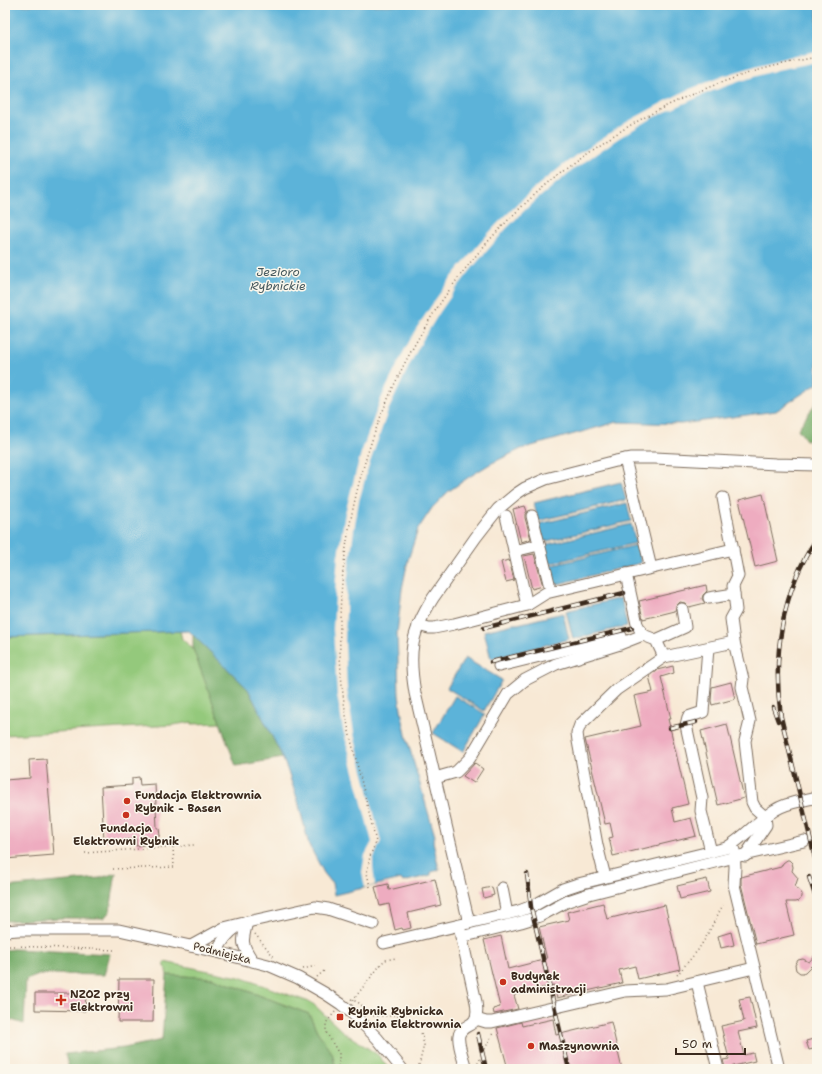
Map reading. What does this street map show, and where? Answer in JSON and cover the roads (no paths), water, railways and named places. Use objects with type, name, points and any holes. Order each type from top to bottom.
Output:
[{"type":"street","points":[[466,1069],[459,1036],[462,1030],[472,1024],[476,1019],[477,1013],[476,1002],[461,936],[467,923],[415,693],[411,664],[412,648],[418,625],[433,598],[498,509],[516,494],[534,483],[570,472],[625,459],[655,458],[817,465]]},
{"type":"street","points":[[625,459],[651,568]]},
{"type":"street","points":[[723,498],[738,576],[733,586],[736,610],[732,620],[734,642],[743,679],[742,687],[750,721],[745,741],[752,802],[755,808],[765,817],[766,825],[740,856],[734,885],[779,1069]]},
{"type":"street","points":[[506,516],[527,605]]},
{"type":"street","points":[[532,516],[549,583]]},
{"type":"street","points":[[514,551],[539,545]]},
{"type":"street","points":[[418,625],[428,628],[440,628],[527,605],[546,593],[733,549]]},
{"type":"street","points":[[626,574],[637,624],[642,633],[656,640],[664,657]]},
{"type":"street","points":[[709,598],[734,594]]},
{"type":"street","points":[[656,640],[685,627],[682,609]]},
{"type":"street","points":[[435,778],[456,772],[470,758],[508,694],[525,680],[556,664],[620,644],[642,633]]},
{"type":"street","points":[[499,666],[642,633]]},
{"type":"street","points":[[605,877],[597,845],[578,741],[577,733],[580,725],[616,690],[664,657],[734,642]]},
{"type":"street","points":[[708,648],[703,712],[688,717],[686,725],[702,798],[701,811],[711,852]]},
{"type":"street","points":[[384,943],[507,914],[535,905],[570,887],[605,877],[726,848],[774,810],[817,797]]},
{"type":"street","points":[[461,936],[540,916],[568,901],[589,894],[804,841]]},
{"type":"street","points":[[732,844],[740,856]]},
{"type":"street","points":[[502,888],[507,914]]},
{"type":"street","points":[[191,946],[224,928],[315,907],[328,909],[373,924]]},
{"type":"street","points":[[217,952],[221,943],[228,934],[244,923]]},
{"type":"street","points":[[244,923],[243,944],[252,960]]},
{"type":"street","points":[[467,923],[483,931]]},
{"type":"street","name":"Podmiejska","points":[[5,931],[119,930],[252,960],[268,965],[291,974],[341,1004],[378,1038],[402,1069]]},
{"type":"street","points":[[476,1019],[486,1022],[496,1022],[626,991],[666,990],[754,968]]},
{"type":"street","points":[[697,982],[718,1069]]},
{"type":"water","name":"Jezioro Rybnickie","points":[[5,5],[817,5],[817,384],[776,411],[681,424],[617,422],[521,449],[490,464],[469,477],[449,491],[432,508],[418,529],[408,560],[402,589],[397,634],[399,695],[402,716],[407,739],[435,836],[433,841],[439,870],[431,872],[431,875],[403,882],[401,879],[334,895],[332,883],[324,873],[309,845],[298,801],[280,752],[248,689],[189,631],[5,637]]},
{"type":"water","points":[[621,482],[626,500],[538,521],[534,503]]},
{"type":"water","points":[[627,503],[631,521],[543,542],[539,524]]},
{"type":"water","points":[[631,524],[636,543],[548,564],[544,545]]},
{"type":"water","points":[[637,545],[641,563],[554,585],[549,566]]},
{"type":"water","points":[[621,598],[627,626],[573,639],[566,611]]},
{"type":"water","points":[[563,613],[569,639],[491,659],[484,631]]},
{"type":"water","points":[[465,658],[502,680],[484,711],[447,688]]},
{"type":"water","points":[[455,696],[485,714],[463,752],[433,733]]},
{"type":"railway","points":[[817,538],[795,579],[788,601],[782,624],[778,671],[781,717],[817,866]]},
{"type":"railway","points":[[484,628],[624,593]]},
{"type":"railway","points":[[491,662],[632,628]]},
{"type":"railway","points":[[773,707],[778,721]]},
{"type":"railway","points":[[670,728],[696,722]]},
{"type":"railway","points":[[527,874],[531,907],[569,1069]]},
{"type":"railway","points":[[809,877],[817,901]]},
{"type":"railway","points":[[478,1034],[486,1069]]},
{"type":"place","name":"Fundacja Elektrownia Rybnik - Basen","points":[[127,801]]},
{"type":"place","name":"Fundacja Elektrowni Rybnik","points":[[126,815]]},
{"type":"place","name":"Budynek administracji","points":[[503,982]]},
{"type":"place","name":"NZOZ przy Elektrowni","points":[[61,1000]]},
{"type":"place","name":"Rybnik Rybnicka Kuźnia Elektrownia","points":[[340,1017]]},
{"type":"place","name":"Maszynownia","points":[[531,1046]]}]
